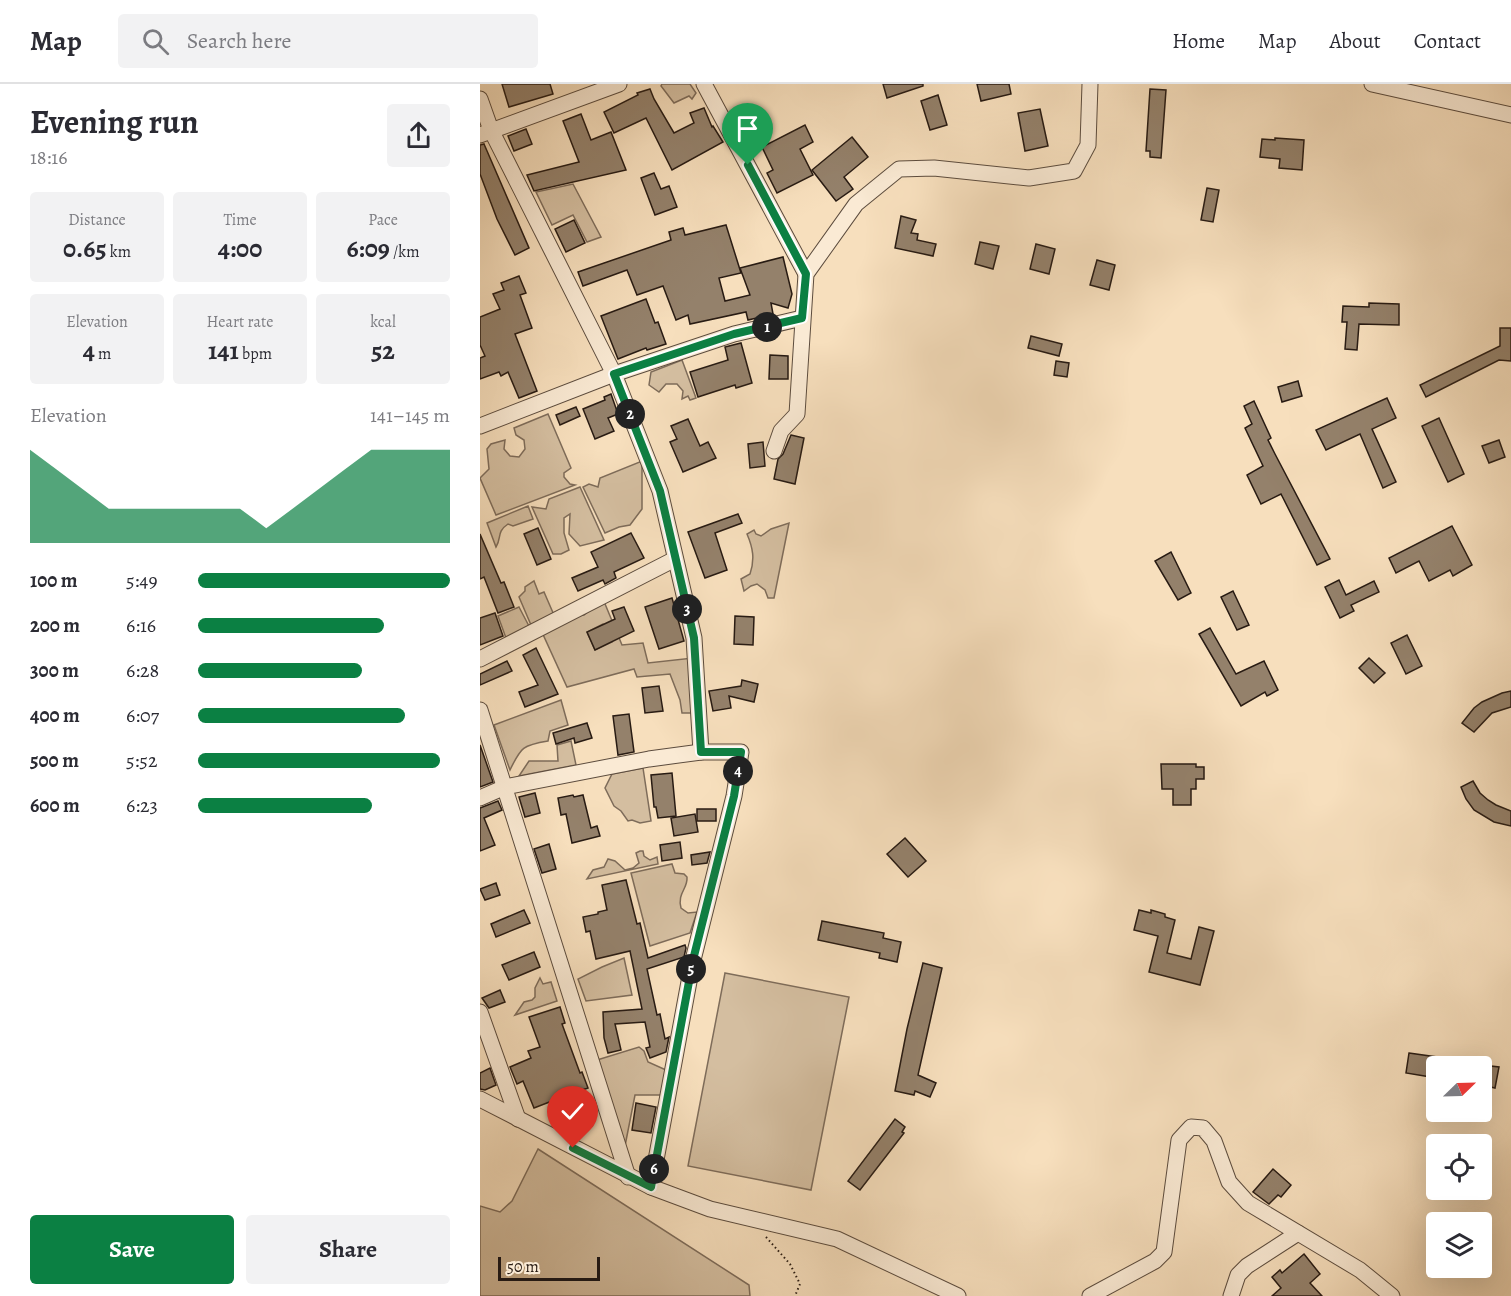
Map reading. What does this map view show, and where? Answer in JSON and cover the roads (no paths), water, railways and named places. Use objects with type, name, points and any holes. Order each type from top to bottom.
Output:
[{"type":"street","points":[[486,133],[619,84]]},
{"type":"street","points":[[704,84],[806,274]]},
{"type":"street","points":[[774,451],[781,431],[797,414],[806,274],[856,204],[899,169],[934,168],[1029,178],[1074,171],[1088,145],[1090,84]]},
{"type":"street","points":[[1371,84],[1511,115]]},
{"type":"street","points":[[480,99],[486,133],[614,374],[660,491],[694,638],[701,752]]},
{"type":"street","points":[[480,426],[614,374],[734,334],[802,318]]},
{"type":"street","points":[[480,659],[675,559]]},
{"type":"street","points":[[480,710],[628,1177]]},
{"type":"street","points":[[480,798],[505,787],[649,759],[701,752],[741,752],[734,796],[693,960],[651,1187]]},
{"type":"street","points":[[480,1012],[518,1119]]},
{"type":"street","points":[[480,1099],[651,1187],[710,1209],[837,1239],[958,1296]]},
{"type":"street","points":[[1090,1296],[1155,1261],[1164,1252],[1179,1140],[1191,1127],[1203,1128],[1214,1140],[1229,1182],[1248,1203],[1360,1270],[1392,1296]]},
{"type":"street","points":[[1231,1296],[1238,1275],[1247,1266],[1298,1233]]}]
